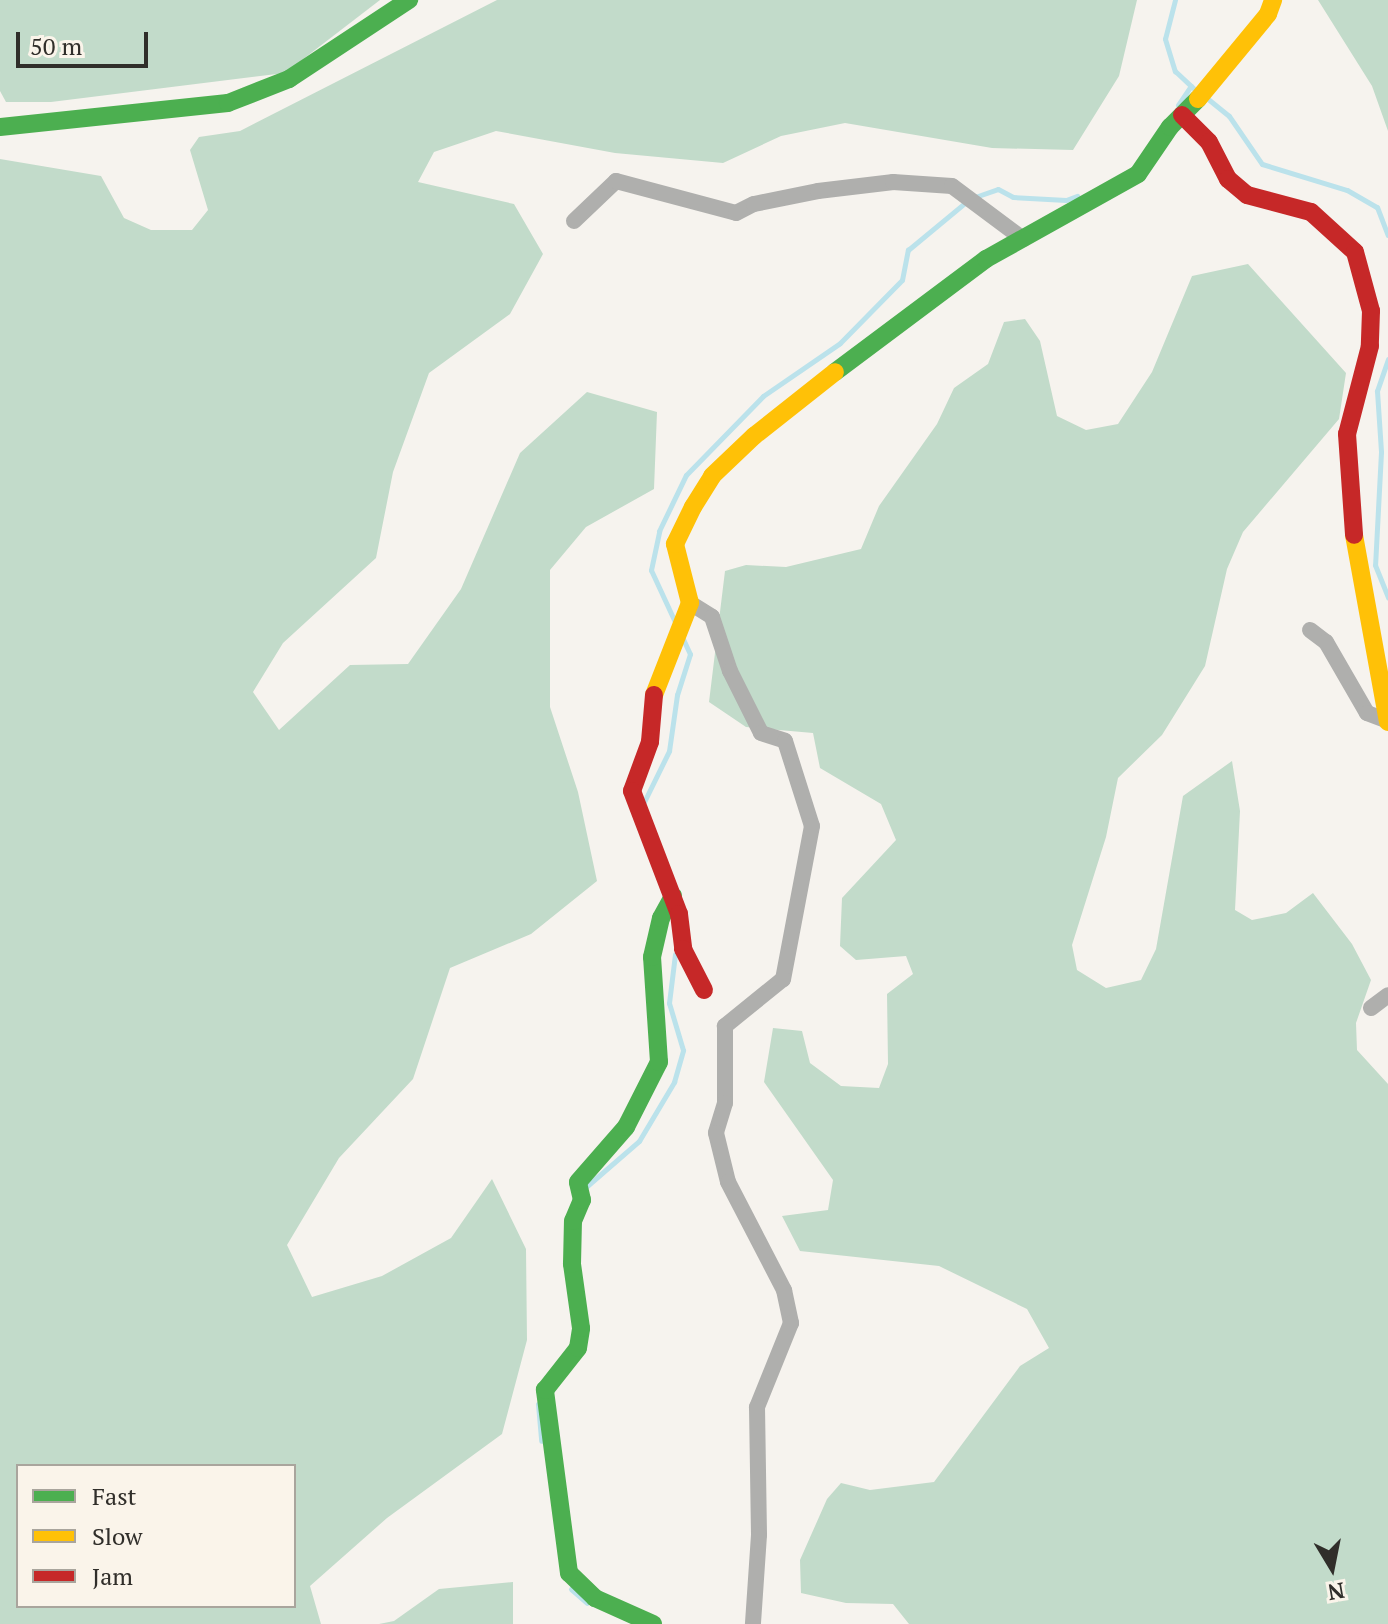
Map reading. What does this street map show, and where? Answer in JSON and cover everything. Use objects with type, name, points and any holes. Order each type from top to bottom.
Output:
[{"type":"street","points":[[0,127],[228,103],[289,79],[409,0]]},
{"type":"street","points":[[704,990],[683,949],[676,905],[632,791],[650,742],[650,706],[690,603],[675,544],[712,476],[754,436],[855,356],[986,259],[1138,174],[1268,14],[1273,0]]},
{"type":"street","points":[[1188,109],[1228,179],[1247,195],[1311,212],[1355,252],[1371,311],[1370,346],[1347,434],[1356,561],[1384,653],[1388,721],[1367,713],[1326,642],[1310,630]]},
{"type":"street","points":[[574,221],[616,181],[736,213],[754,204],[818,191],[893,182],[952,186],[1023,239]]},
{"type":"street","points":[[690,603],[712,617],[730,671],[761,733],[785,741],[812,826],[783,979],[725,1026],[725,1103],[716,1133],[728,1182],[784,1290],[791,1323],[757,1407],[759,1535],[753,1624]]},
{"type":"street","points":[[653,1624],[579,1587],[563,1552],[562,1497],[549,1452],[545,1390],[578,1348],[581,1328],[572,1264],[573,1221],[580,1191],[626,1127],[659,1062],[652,957],[661,918],[676,905]]},
{"type":"street","points":[[1371,1008],[1388,995]]},
{"type":"green space","points":[[0,0],[380,0],[285,73],[51,102],[6,102],[0,91]]},
{"type":"green space","points":[[497,0],[1137,0],[1119,76],[1073,150],[992,148],[845,123],[781,136],[723,163],[615,153],[496,131],[434,152],[418,182],[514,204],[543,254],[510,314],[429,373],[393,472],[376,558],[283,643],[253,692],[279,730],[350,665],[408,664],[461,589],[520,453],[587,392],[657,412],[654,489],[586,527],[550,570],[550,707],[578,792],[597,881],[531,934],[450,968],[413,1079],[339,1158],[287,1245],[312,1297],[382,1276],[451,1238],[492,1179],[526,1249],[527,1340],[502,1434],[387,1518],[310,1586],[321,1624],[0,1624],[0,159],[101,176],[124,218],[151,230],[192,230],[208,210],[190,150],[199,137],[240,131]]},
{"type":"green space","points":[[1318,0],[1388,0],[1388,131],[1372,86]]},
{"type":"green space","points":[[1248,264],[1346,373],[1339,419],[1243,532],[1227,569],[1205,666],[1162,735],[1118,778],[1106,837],[1072,945],[1077,970],[1106,988],[1141,980],[1156,949],[1183,796],[1232,761],[1240,811],[1235,910],[1252,920],[1286,913],[1313,893],[1352,944],[1371,980],[1356,1023],[1357,1050],[1388,1084],[1388,1624],[909,1624],[893,1604],[846,1603],[801,1593],[800,1560],[827,1499],[841,1483],[870,1490],[934,1482],[1020,1366],[1049,1348],[1027,1309],[939,1266],[800,1251],[782,1216],[828,1210],[833,1180],[764,1082],[773,1028],[802,1031],[810,1063],[841,1086],[879,1088],[888,1064],[887,994],[913,974],[906,956],[856,960],[840,946],[842,898],[896,840],[881,804],[820,768],[813,733],[746,727],[709,702],[725,571],[746,565],[786,567],[861,549],[879,506],[937,424],[954,388],[988,364],[1004,322],[1025,319],[1040,341],[1057,416],[1086,430],[1118,424],[1152,372],[1192,276]]},
{"type":"green space","points":[[513,1582],[513,1624],[379,1624],[394,1621],[439,1589]]},
{"type":"waterway","points":[[1175,0],[1165,39],[1175,71],[1193,88]]},
{"type":"waterway","points":[[1178,105],[1191,86]]},
{"type":"waterway","points":[[1208,99],[1229,116],[1262,164],[1347,190],[1377,207],[1388,235]]},
{"type":"waterway","points":[[975,197],[998,189],[1013,197],[1066,200],[1077,196]]},
{"type":"waterway","points":[[675,622],[651,570],[659,531],[686,475],[763,396],[840,343],[902,280],[908,250],[966,202]]},
{"type":"waterway","points":[[1388,359],[1377,391],[1381,452],[1375,565],[1388,598]]},
{"type":"waterway","points":[[644,802],[669,751],[677,695],[690,654],[683,639]]},
{"type":"waterway","points":[[587,1186],[639,1141],[674,1082],[683,1050],[669,1003],[675,954]]},
{"type":"waterway","points":[[538,1404],[541,1441]]},
{"type":"waterway","points":[[571,1589],[587,1603]]},
{"type":"traffic: fast","points":[[0,127],[228,103],[289,79],[409,0]]},
{"type":"traffic: fast","points":[[835,372],[986,259],[1138,174],[1170,127],[1198,99]]},
{"type":"traffic: fast","points":[[653,1624],[595,1598],[569,1573],[545,1390],[578,1348],[581,1328],[572,1264],[573,1221],[582,1200],[578,1182],[626,1127],[659,1062],[652,957],[661,918],[673,896]]},
{"type":"traffic: slow","points":[[1198,99],[1268,14],[1273,0]]},
{"type":"traffic: slow","points":[[654,695],[690,603],[675,544],[693,507],[712,476],[754,436],[835,372]]},
{"type":"traffic: slow","points":[[1354,535],[1388,722]]},
{"type":"traffic: jam","points":[[1182,115],[1209,142],[1228,179],[1247,195],[1311,212],[1355,252],[1371,311],[1370,346],[1347,434],[1354,535]]},
{"type":"traffic: jam","points":[[654,695],[650,742],[632,791],[679,914],[683,949],[704,990]]}]
